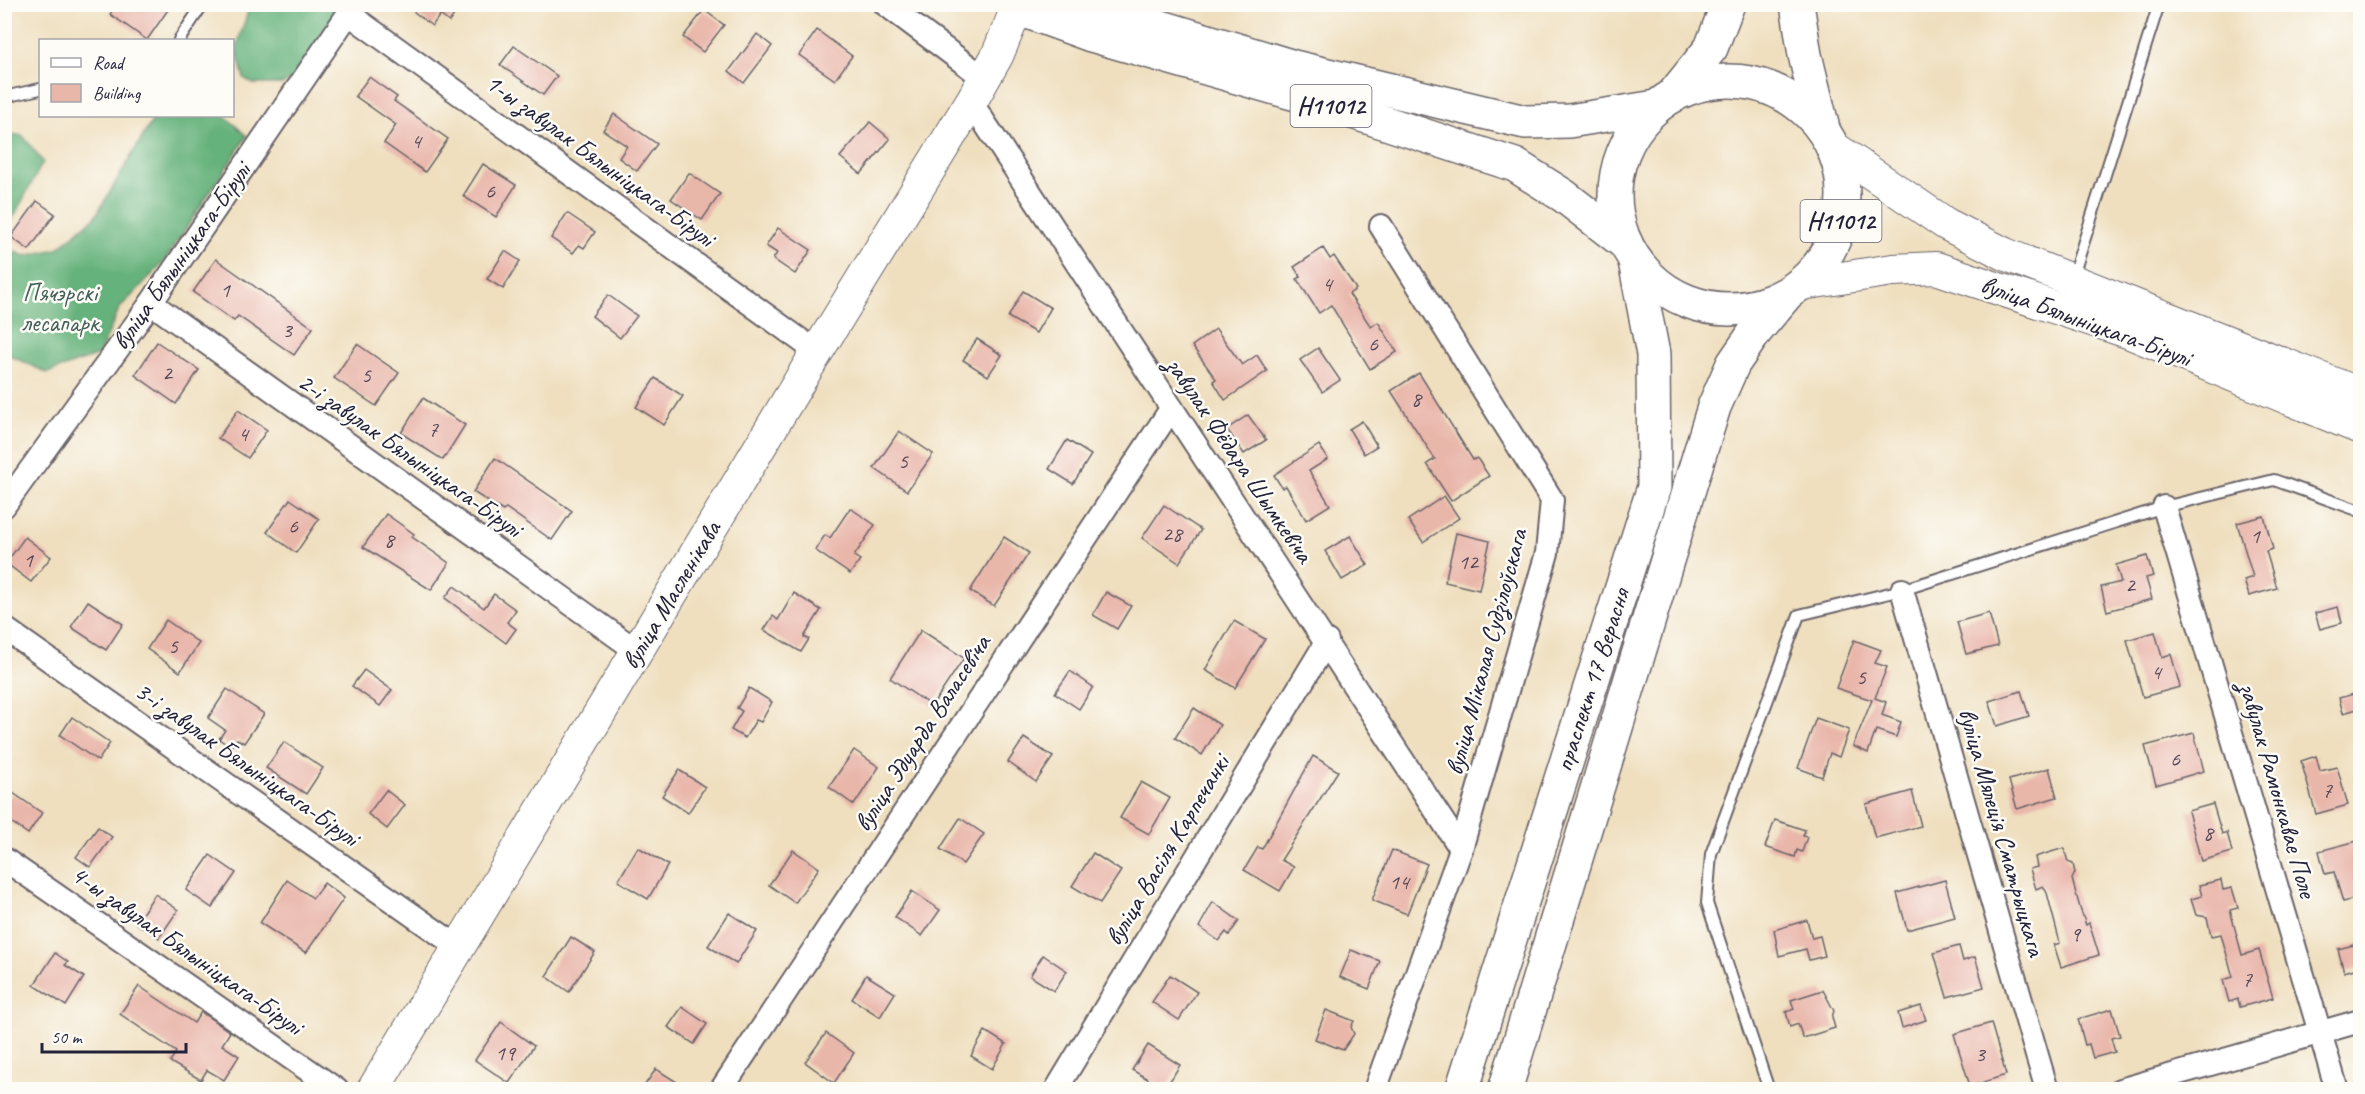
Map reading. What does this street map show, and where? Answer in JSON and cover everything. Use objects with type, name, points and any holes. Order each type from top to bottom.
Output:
[{"type":"main road","name":"Н11012","points":[[1018,6],[1091,35],[1303,96],[1515,165],[1564,196],[1630,252],[1661,288],[1677,298],[1704,307],[1732,310],[1751,308],[1794,290],[1826,256],[1841,221],[1843,183],[1828,139],[1797,103],[1763,86],[1745,82],[1707,83],[1664,101],[1569,122],[1524,122],[1294,67],[1085,4]]},
{"type":"main road","points":[[1664,101],[1711,48],[1728,4]]},
{"type":"main road","points":[[1797,4],[1805,55],[1828,139]]},
{"type":"main road","points":[[978,90],[1018,6]]},
{"type":"main road","name":"вуліца Масленікава","points":[[373,1089],[817,352],[978,90]]},
{"type":"main road","name":"Н11012","points":[[1630,252],[1615,208],[1618,170],[1632,135],[1664,101]]},
{"type":"main road","name":"вуліца Бялыніцкага-Бірулі","points":[[1828,139],[1946,224],[2005,254],[2361,394]]},
{"type":"main road","name":"праспект 17 Верасня","points":[[1462,1089],[1654,487],[1653,354],[1630,252]]},
{"type":"main road","name":"вуліца Бялыніцкага-Бірулі","points":[[1794,290],[1893,270],[1936,268],[2128,333],[2361,428]]},
{"type":"main road","name":"праспект 17 Верасня","points":[[1505,1089],[1714,408],[1733,364],[1755,332],[1794,290]]},
{"type":"street","points":[[885,4],[978,90]]},
{"type":"street","name":"вуліца Бялыніцкага-Бірулі","points":[[4,506],[150,303],[352,9]]},
{"type":"street","name":"1-ы завулак Бялыніцкага-Бірулі","points":[[352,9],[817,352]]},
{"type":"street","name":"завулак Фёдара Шымкевіча","points":[[978,90],[1171,409],[1327,641],[1461,849]]},
{"type":"street","name":"вуліца Мікалая Судзілоўскага","points":[[1375,1089],[1461,849],[1547,554],[1552,500],[1381,226]]},
{"type":"street","name":"2-і завулак Бялыніцкага-Бірулі","points":[[150,303],[637,651]]},
{"type":"street","name":"вуліца Эдуарда Валасевіча","points":[[721,1089],[1171,409]]},
{"type":"street","name":"завулак Рамонкавае Поле","points":[[2164,507],[2337,1089]]},
{"type":"street","name":"вуліца Мялеція Сматрыцкага","points":[[1902,590],[2047,1089]]},
{"type":"street","name":"3-і завулак Бялыніцкага-Бірулі","points":[[4,628],[458,947]]},
{"type":"street","name":"вуліца Васіля Карпечанкі","points":[[1056,1089],[1327,641]]},
{"type":"street","name":"4-ы завулак Бялыніцкага-Бірулі","points":[[4,859],[337,1089]]},
{"type":"street","points":[[2120,1089],[2361,1021]]},
{"type":"lane","points":[[180,39],[203,4]]},
{"type":"lane","points":[[2071,280],[2159,4]]},
{"type":"lane","points":[[4,97],[39,90]]},
{"type":"lane","points":[[1769,1089],[1707,903],[1711,854],[1799,615],[1902,590],[2164,507],[2274,480],[2361,511]]},
{"type":"green space","points":[[250,5],[340,5],[293,78],[283,84],[253,84],[244,78],[236,49]]},
{"type":"green space","name":"Пячэрскі лесапарк","points":[[154,117],[226,117],[247,136],[163,263],[119,309],[99,355],[47,373],[5,353],[5,247],[24,256],[57,249],[95,217]]},
{"type":"green space","name":"Пячэрскі лесапарк","points":[[5,133],[23,136],[43,162],[5,233]]},
{"type":"building","points":[[117,4],[172,4],[148,39],[110,14]]},
{"type":"building","points":[[404,4],[462,4],[449,22],[440,15],[432,26]]},
{"type":"building","points":[[704,10],[724,25],[703,52],[683,37]]},
{"type":"building","points":[[817,30],[852,56],[835,80],[799,55]]},
{"type":"building","points":[[757,34],[772,46],[744,83],[729,71]]},
{"type":"building","points":[[514,46],[557,76],[543,95],[500,65]]},
{"type":"building","points":[[369,77],[397,97],[394,101],[448,139],[425,172],[384,143],[396,125],[355,96]]},
{"type":"building","points":[[614,114],[657,144],[637,171],[619,158],[627,146],[603,130]]},
{"type":"building","points":[[870,122],[890,139],[861,174],[840,157]]},
{"type":"building","points":[[483,164],[516,185],[496,217],[463,196]]},
{"type":"building","points":[[689,173],[720,194],[702,220],[671,199]]},
{"type":"building","points":[[37,201],[55,214],[29,250],[11,237]]},
{"type":"building","points":[[567,213],[595,232],[584,248],[579,245],[573,253],[551,238]]},
{"type":"building","points":[[778,228],[811,250],[795,274],[773,259],[777,253],[766,246]]},
{"type":"building","points":[[1323,248],[1330,259],[1334,256],[1356,289],[1349,294],[1371,327],[1378,322],[1397,352],[1370,369],[1331,305],[1319,313],[1297,279],[1301,277],[1294,267]]},
{"type":"building","points":[[505,251],[520,261],[503,289],[487,279]]},
{"type":"building","points":[[216,259],[313,328],[294,355],[238,316],[234,321],[193,292]]},
{"type":"building","points":[[1023,291],[1051,308],[1036,333],[1008,317]]},
{"type":"building","points":[[608,295],[637,316],[620,338],[592,316]]},
{"type":"building","points":[[1216,329],[1242,365],[1257,355],[1267,371],[1225,400],[1213,381],[1216,379],[1192,346]]},
{"type":"building","points":[[977,339],[1002,355],[988,376],[963,360]]},
{"type":"building","points":[[157,342],[199,370],[176,404],[135,375]]},
{"type":"building","points":[[357,344],[399,373],[376,406],[334,378]]},
{"type":"building","points":[[1318,348],[1340,380],[1322,392],[1300,360]]},
{"type":"building","points":[[1419,373],[1473,460],[1477,458],[1489,476],[1451,501],[1427,464],[1435,459],[1391,391]]},
{"type":"building","points":[[655,378],[683,396],[664,425],[636,407]]},
{"type":"building","points":[[423,398],[465,425],[443,460],[401,433]]},
{"type":"building","points":[[238,410],[267,430],[248,458],[218,438]]},
{"type":"building","points":[[1248,415],[1266,440],[1244,454],[1227,429]]},
{"type":"building","points":[[1362,421],[1377,446],[1364,454],[1349,429]]},
{"type":"building","points":[[899,431],[933,454],[907,491],[874,468]]},
{"type":"building","points":[[1067,440],[1091,455],[1073,484],[1049,469]]},
{"type":"building","points":[[1319,445],[1328,459],[1309,471],[1330,505],[1306,520],[1286,486],[1282,488],[1274,475]]},
{"type":"building","points":[[495,458],[572,511],[552,540],[506,508],[503,511],[473,492]]},
{"type":"building","points":[[1444,496],[1459,518],[1423,542],[1408,520]]},
{"type":"building","points":[[290,499],[319,519],[296,553],[267,532]]},
{"type":"building","points":[[1164,505],[1201,530],[1179,563],[1142,538]]},
{"type":"building","points":[[850,508],[875,525],[854,556],[860,560],[850,574],[815,550],[825,535],[830,538]]},
{"type":"building","points":[[386,514],[414,534],[412,537],[449,563],[431,590],[363,547]]},
{"type":"building","points":[[2264,516],[2273,549],[2266,551],[2277,588],[2249,596],[2244,580],[2253,577],[2237,523]]},
{"type":"building","points":[[1456,533],[1490,541],[1479,590],[1445,582]]},
{"type":"building","points":[[1350,536],[1368,565],[1342,580],[1325,551]]},
{"type":"building","points":[[25,537],[51,557],[31,582],[6,563]]},
{"type":"building","points":[[1004,537],[1029,553],[994,606],[970,591]]},
{"type":"building","points":[[2147,556],[2153,576],[2146,578],[2152,599],[2107,611],[2101,587],[2121,582],[2116,565]]},
{"type":"building","points":[[454,586],[484,608],[494,594],[516,610],[507,622],[516,629],[506,643],[445,598]]},
{"type":"building","points":[[1106,592],[1131,606],[1117,629],[1093,615]]},
{"type":"building","points":[[794,593],[821,610],[804,637],[809,639],[801,652],[764,630],[773,616],[778,620]]},
{"type":"building","points":[[88,601],[123,624],[106,650],[71,627]]},
{"type":"building","points":[[2338,607],[2342,623],[2320,629],[2315,613]]},
{"type":"building","points":[[1989,613],[1998,646],[1966,654],[1957,622]]},
{"type":"building","points":[[166,620],[199,643],[180,672],[147,649]]},
{"type":"building","points":[[1234,621],[1265,639],[1235,688],[1205,670]]},
{"type":"building","points":[[921,630],[964,658],[932,706],[890,678]]},
{"type":"building","points":[[2155,632],[2162,657],[2171,654],[2180,687],[2143,697],[2127,640]]},
{"type":"building","points":[[1854,640],[1881,650],[1875,663],[1887,667],[1875,698],[1886,702],[1882,715],[1901,722],[1896,737],[1876,730],[1868,753],[1853,746],[1872,700],[1836,688]]},
{"type":"building","points":[[364,670],[392,690],[380,706],[352,686]]},
{"type":"building","points":[[1070,671],[1093,687],[1079,709],[1055,693]]},
{"type":"building","points":[[749,688],[772,702],[761,722],[756,720],[745,738],[731,730],[742,711],[737,708]]},
{"type":"building","points":[[227,689],[264,714],[244,743],[237,739],[231,747],[219,739],[225,730],[208,718]]},
{"type":"building","points":[[2021,691],[2029,716],[1997,726],[1989,701]]},
{"type":"building","points":[[2361,692],[2361,708],[2343,713],[2339,698]]},
{"type":"building","points":[[1194,708],[1220,725],[1202,755],[1175,738]]},
{"type":"building","points":[[72,717],[110,743],[98,761],[60,735]]},
{"type":"building","points":[[1816,718],[1849,730],[1839,757],[1830,753],[1822,777],[1798,768]]},
{"type":"building","points":[[2194,733],[2204,771],[2156,785],[2145,746]]},
{"type":"building","points":[[1024,738],[1053,757],[1036,782],[1008,762]]},
{"type":"building","points":[[284,742],[323,768],[306,794],[266,768]]},
{"type":"building","points":[[854,750],[879,767],[854,805],[829,787]]},
{"type":"building","points":[[1313,756],[1338,771],[1281,860],[1294,867],[1280,891],[1244,870],[1258,847],[1262,849]]},
{"type":"building","points":[[2316,756],[2320,771],[2337,767],[2348,805],[2316,814],[2301,761]]},
{"type":"building","points":[[2049,768],[2057,797],[2017,809],[2009,780]]},
{"type":"building","points":[[679,770],[705,787],[688,813],[662,796]]},
{"type":"building","points":[[1141,782],[1170,798],[1149,834],[1120,818]]},
{"type":"building","points":[[386,790],[405,805],[387,829],[368,814]]},
{"type":"building","points":[[1912,791],[1921,826],[1875,838],[1866,804]]},
{"type":"building","points":[[13,793],[42,813],[28,834],[4,817],[4,805]]},
{"type":"building","points":[[2213,804],[2222,834],[2227,832],[2232,852],[2201,861],[2188,811]]},
{"type":"building","points":[[960,818],[984,834],[963,864],[940,849]]},
{"type":"building","points":[[1775,820],[1805,830],[1803,836],[1807,837],[1802,852],[1797,850],[1795,857],[1765,847]]},
{"type":"building","points":[[98,827],[112,837],[90,867],[76,857]]},
{"type":"building","points":[[2361,840],[2361,865],[2354,867],[2361,897],[2343,902],[2334,872],[2325,874],[2319,851]]},
{"type":"building","points":[[638,847],[668,865],[648,899],[618,881]]},
{"type":"building","points":[[2064,848],[2068,862],[2073,864],[2075,873],[2072,879],[2080,908],[2086,925],[2089,923],[2099,955],[2061,967],[2054,945],[2060,943],[2047,893],[2043,886],[2036,889],[2030,869],[2037,867],[2035,857]]},
{"type":"building","points":[[793,850],[819,868],[795,903],[769,885]]},
{"type":"building","points":[[1392,850],[1427,864],[1407,914],[1372,900]]},
{"type":"building","points":[[1093,853],[1121,871],[1100,903],[1072,886]]},
{"type":"building","points":[[210,855],[236,873],[212,908],[186,890]]},
{"type":"building","points":[[287,880],[313,898],[324,883],[344,898],[306,953],[260,923]]},
{"type":"building","points":[[1945,880],[1955,917],[1907,930],[1897,893]]},
{"type":"building","points":[[2221,880],[2223,890],[2232,888],[2238,908],[2230,910],[2242,955],[2259,950],[2273,998],[2240,1007],[2238,999],[2229,1002],[2223,980],[2233,977],[2221,934],[2211,936],[2207,917],[2196,915],[2191,899],[2202,896],[2199,885]]},
{"type":"building","points":[[912,891],[940,910],[922,936],[895,917]]},
{"type":"building","points":[[155,894],[178,910],[159,938],[136,923]]},
{"type":"building","points":[[1213,902],[1239,921],[1229,935],[1226,932],[1219,941],[1199,927]]},
{"type":"building","points":[[729,913],[757,931],[736,964],[708,946]]},
{"type":"building","points":[[1807,920],[1812,938],[1820,936],[1825,956],[1809,960],[1806,949],[1779,956],[1774,930]]},
{"type":"building","points":[[571,937],[595,952],[569,992],[546,976]]},
{"type":"building","points":[[2361,943],[2361,967],[2344,972],[2338,949]]},
{"type":"building","points":[[1959,946],[1963,961],[1975,957],[1984,987],[1947,997],[1934,953]]},
{"type":"building","points":[[1351,950],[1380,961],[1369,989],[1340,977]]},
{"type":"building","points":[[55,953],[68,962],[65,965],[84,977],[66,1006],[34,985]]},
{"type":"building","points":[[1043,955],[1067,971],[1054,991],[1030,976]]},
{"type":"building","points":[[866,975],[895,993],[880,1017],[852,999]]},
{"type":"building","points":[[1170,975],[1197,992],[1179,1020],[1152,1002]]},
{"type":"building","points":[[139,986],[194,1023],[201,1012],[230,1032],[222,1045],[239,1056],[224,1080],[207,1070],[201,1080],[170,1062],[176,1052],[120,1014]]},
{"type":"building","points":[[1823,990],[1834,1011],[1832,1017],[1835,1028],[1803,1038],[1798,1024],[1790,1027],[1786,1012],[1794,1009],[1791,1000]]},
{"type":"building","points":[[1921,1006],[1926,1020],[1902,1028],[1898,1013]]},
{"type":"building","points":[[682,1007],[707,1024],[694,1044],[668,1027]]},
{"type":"building","points":[[2112,1009],[2120,1036],[2111,1038],[2115,1052],[2093,1058],[2089,1044],[2085,1045],[2078,1019]]},
{"type":"building","points":[[1326,1010],[1354,1021],[1351,1027],[1354,1034],[1343,1050],[1315,1039]]},
{"type":"building","points":[[501,1022],[534,1046],[509,1083],[475,1060]]},
{"type":"building","points":[[1991,1023],[2006,1075],[1970,1086],[1954,1034]]},
{"type":"building","points":[[985,1031],[1006,1044],[992,1069],[971,1056]]},
{"type":"building","points":[[826,1033],[854,1053],[834,1083],[805,1062]]},
{"type":"building","points":[[1148,1045],[1180,1065],[1165,1089],[1132,1070]]},
{"type":"building","points":[[656,1069],[688,1089],[642,1089]]}]
